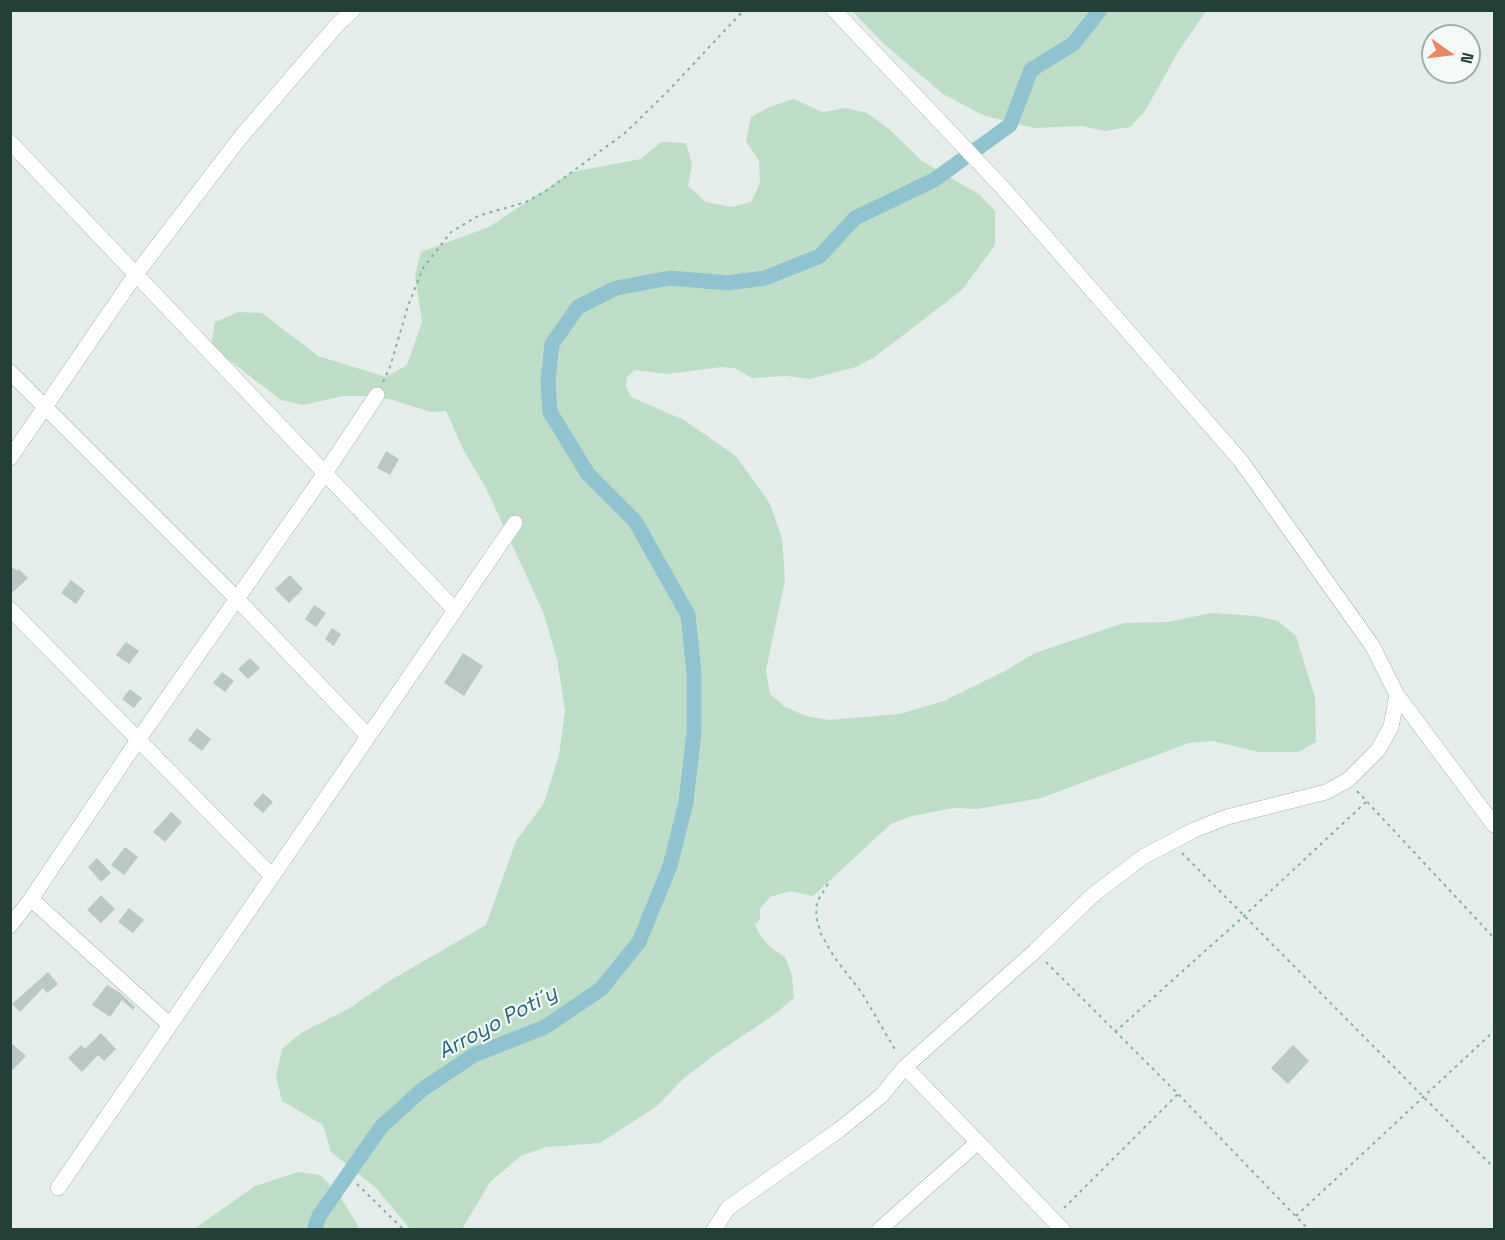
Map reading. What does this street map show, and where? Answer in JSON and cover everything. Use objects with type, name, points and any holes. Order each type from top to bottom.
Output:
[{"type":"street","points":[[10,458],[136,274],[240,138],[352,10]]},
{"type":"street","points":[[834,10],[992,176],[1242,461],[1373,647],[1397,695],[1494,825]]},
{"type":"street","points":[[10,142],[455,610]]},
{"type":"street","points":[[10,372],[237,599],[368,736]]},
{"type":"street","points":[[10,926],[32,899],[138,740],[377,395]]},
{"type":"street","points":[[58,1188],[515,523]]},
{"type":"street","points":[[10,609],[272,876]]},
{"type":"street","points":[[719,1227],[728,1208],[839,1130],[881,1096],[905,1066],[1035,951],[1093,895],[1143,857],[1194,830],[1227,817],[1326,792],[1348,780],[1378,750],[1391,728],[1397,695]]},
{"type":"street","points":[[32,899],[170,1024]]},
{"type":"street","points":[[905,1066],[1058,1224]]},
{"type":"street","points":[[879,1230],[978,1142]]},
{"type":"path","points":[[377,395],[390,367],[408,306],[423,268],[451,232],[478,216],[526,202],[546,191],[625,133],[744,10]]},
{"type":"path","points":[[1348,780],[1494,938]]},
{"type":"path","points":[[1115,1032],[1367,801]]},
{"type":"path","points":[[1172,842],[1494,1168]]},
{"type":"path","points":[[828,884],[817,902],[816,916],[821,934],[834,957],[862,993],[905,1066]]},
{"type":"path","points":[[1035,951],[1178,1094],[1309,1230]]},
{"type":"path","points":[[1296,1216],[1494,1031]]},
{"type":"path","points":[[1058,1224],[1178,1094]]},
{"type":"path","points":[[357,1184],[404,1230]]},
{"type":"green space","points":[[852,11],[1206,11],[1178,52],[1145,111],[1130,127],[1105,131],[1082,126],[1034,128],[985,116],[943,94],[884,44]]},
{"type":"green space","points":[[793,99],[823,112],[846,108],[867,113],[888,128],[922,161],[980,195],[995,211],[995,245],[962,290],[876,356],[856,367],[810,379],[787,376],[752,378],[734,368],[722,367],[667,374],[635,370],[627,377],[626,387],[631,397],[684,420],[736,456],[770,504],[782,539],[785,580],[766,670],[770,694],[785,707],[806,716],[829,720],[899,714],[944,701],[1005,671],[1035,653],[1124,623],[1168,622],[1211,613],[1256,616],[1278,621],[1296,636],[1315,698],[1316,742],[1298,752],[1258,752],[1213,741],[1189,743],[1041,798],[977,809],[954,808],[912,816],[891,824],[813,896],[790,891],[770,897],[760,909],[760,919],[755,925],[770,947],[785,957],[792,976],[794,998],[683,1079],[657,1106],[600,1143],[546,1147],[521,1156],[490,1182],[462,1229],[410,1229],[376,1188],[331,1152],[323,1125],[282,1101],[276,1076],[282,1049],[301,1033],[348,1009],[391,980],[486,925],[516,841],[544,803],[559,755],[565,711],[557,659],[544,614],[486,488],[464,451],[446,411],[431,412],[389,399],[364,396],[343,396],[303,405],[281,400],[211,346],[215,322],[239,312],[262,313],[318,356],[386,377],[407,365],[422,322],[415,276],[421,252],[489,227],[572,172],[641,159],[661,142],[686,143],[692,164],[688,186],[706,202],[731,207],[751,202],[760,183],[759,161],[746,141],[751,117]]},
{"type":"green space","points":[[298,1172],[320,1175],[336,1190],[360,1229],[194,1229],[255,1186]]},
{"type":"building","points":[[386,451],[399,459],[390,475],[377,468]]},
{"type":"building","points":[[10,565],[17,571],[19,569],[28,578],[10,595]]},
{"type":"building","points":[[290,575],[303,589],[289,603],[275,589]]},
{"type":"building","points":[[71,580],[85,591],[76,604],[61,593]]},
{"type":"building","points":[[314,605],[326,613],[316,627],[305,619]]},
{"type":"building","points":[[332,628],[341,634],[334,646],[325,639]]},
{"type":"building","points":[[126,642],[139,651],[129,664],[116,655]]},
{"type":"building","points":[[463,653],[483,666],[464,696],[444,683]]},
{"type":"building","points":[[250,658],[260,668],[248,679],[238,669]]},
{"type":"building","points":[[222,672],[234,681],[225,692],[213,683]]},
{"type":"building","points":[[130,689],[142,698],[134,708],[122,699]]},
{"type":"building","points":[[197,728],[211,739],[202,751],[188,740]]},
{"type":"building","points":[[263,793],[273,802],[263,813],[253,804]]},
{"type":"building","points":[[171,812],[182,822],[165,842],[153,832]]},
{"type":"building","points":[[125,847],[138,857],[124,875],[111,865]]},
{"type":"building","points":[[97,858],[111,873],[101,882],[88,867]]},
{"type":"building","points":[[101,895],[115,909],[101,923],[87,910]]},
{"type":"building","points":[[129,908],[144,920],[133,933],[118,922]]},
{"type":"building","points":[[48,972],[58,984],[47,993],[43,988],[20,1012],[12,1004]]},
{"type":"building","points":[[107,985],[119,992],[135,1007],[133,1010],[122,1000],[110,1017],[92,1005]]},
{"type":"building","points":[[101,1033],[116,1049],[104,1061],[98,1055],[82,1072],[68,1058],[81,1045],[85,1049]]},
{"type":"building","points":[[10,1042],[26,1056],[10,1073]]},
{"type":"building","points":[[1293,1045],[1309,1061],[1288,1084],[1271,1068]]},
{"type":"waterway","name":"Arroyo Poti´y","points":[[314,1230],[319,1216],[381,1127],[423,1089],[474,1055],[545,1027],[601,989],[639,942],[670,866],[686,802],[694,732],[694,673],[688,615],[635,521],[588,474],[550,412],[548,381],[552,344],[578,307],[616,288],[670,278],[728,283],[765,278],[820,256],[855,218],[934,180],[1010,125],[1031,70],[1073,44],[1100,10]]}]
